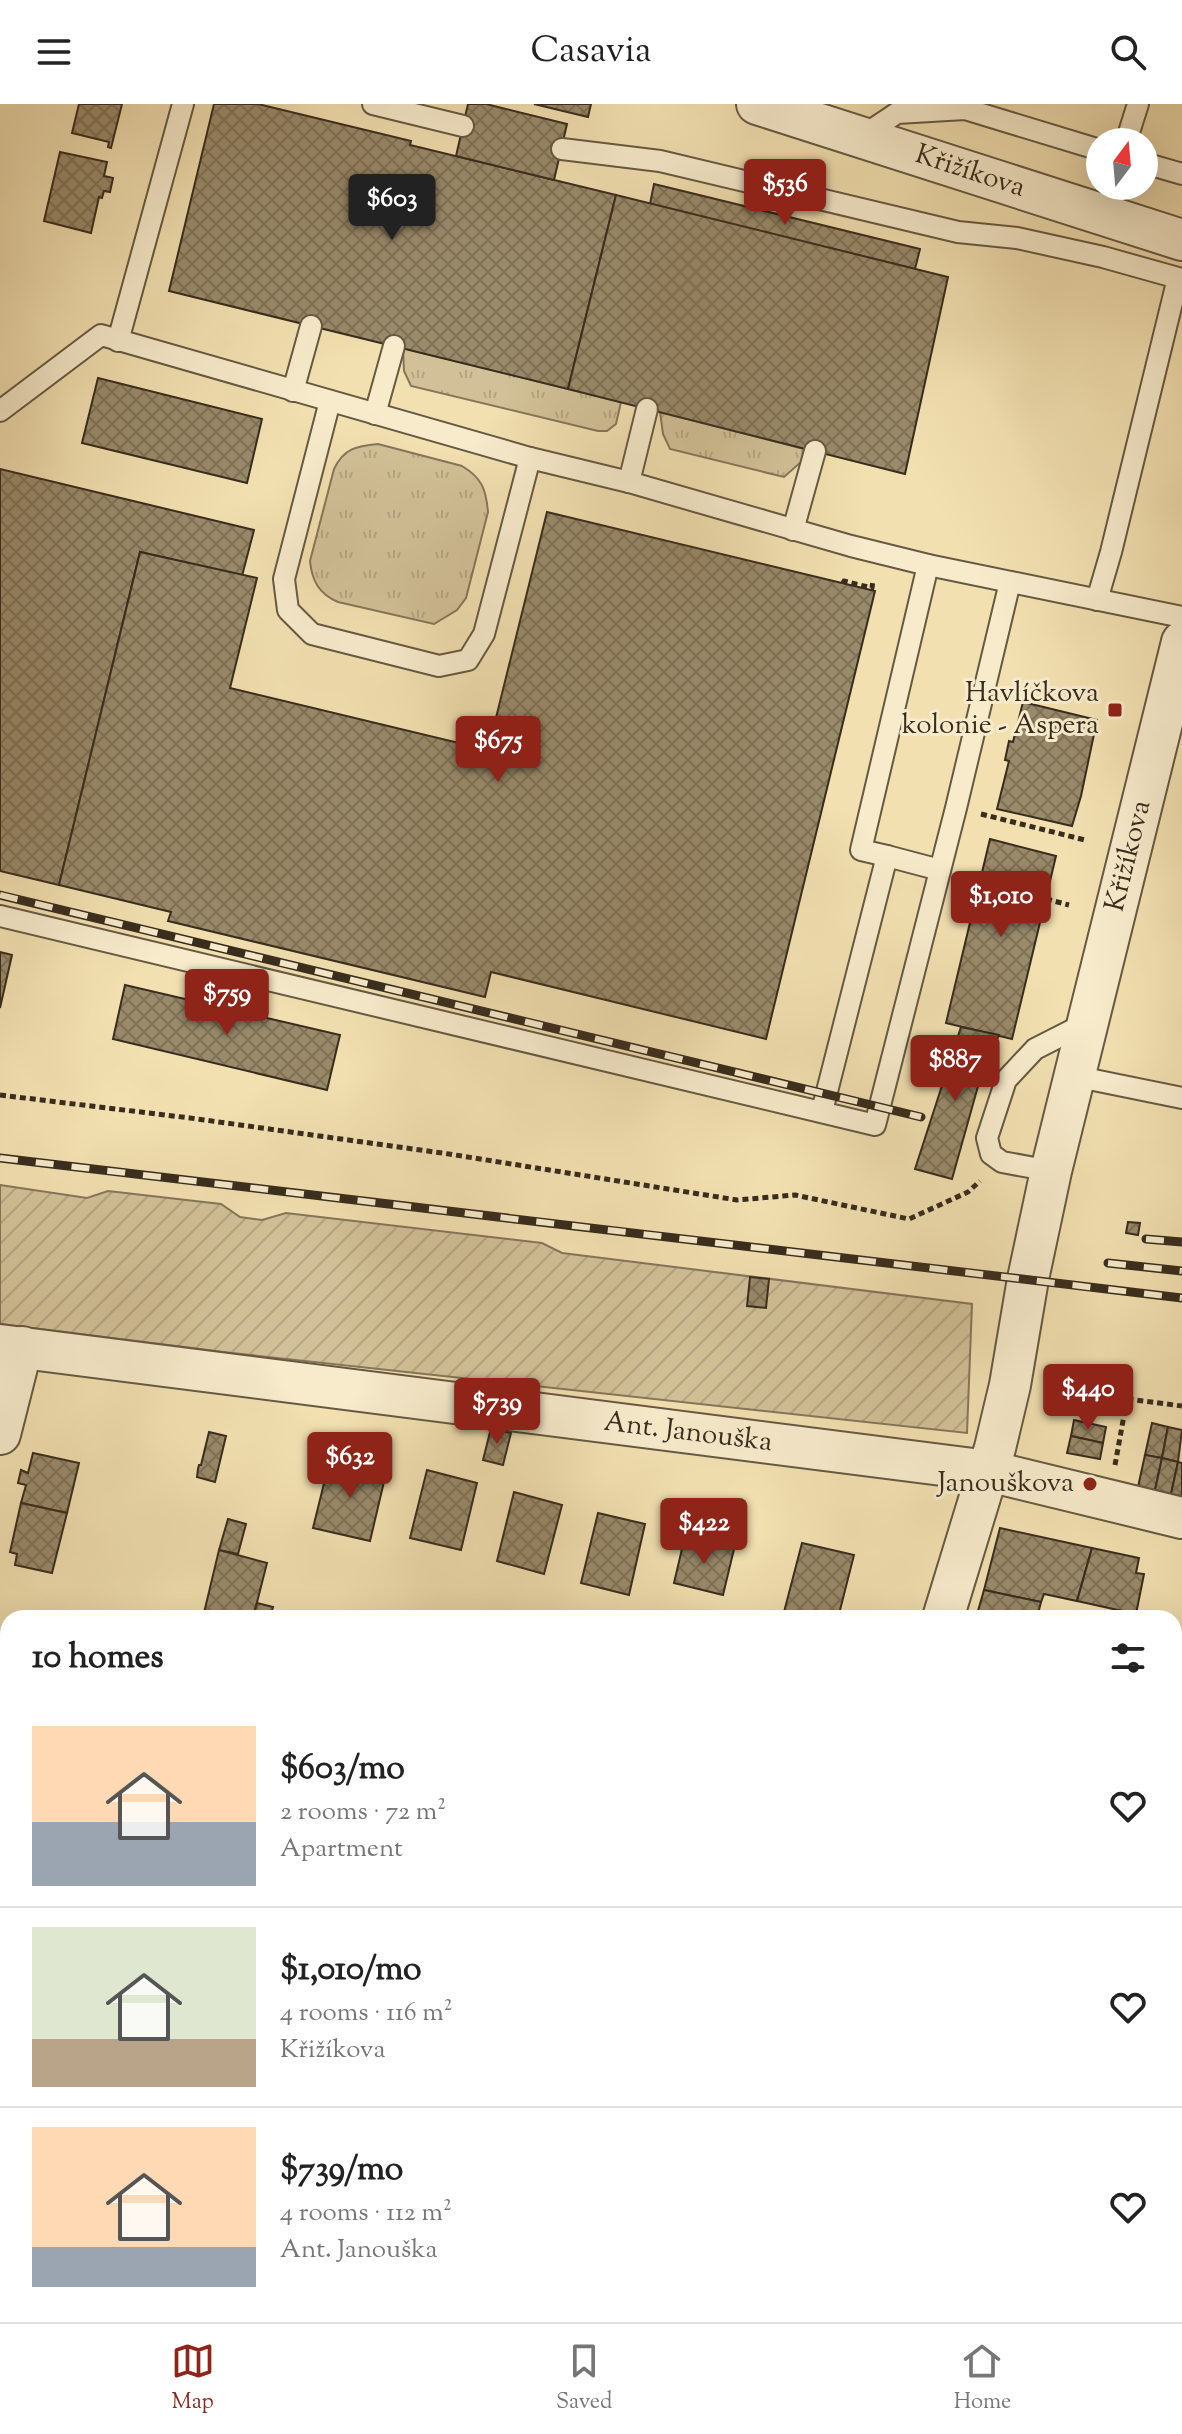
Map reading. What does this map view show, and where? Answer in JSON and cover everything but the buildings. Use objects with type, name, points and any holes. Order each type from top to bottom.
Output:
[{"type":"street","name":"Křižíkova","points":[[757,104],[1182,240]]},
{"type":"street","name":"Křižíkova","points":[[946,1610],[989,1471],[1010,1385],[1051,1171],[1182,642]]},
{"type":"street","points":[[0,1434],[11,1346]]},
{"type":"street","name":"Ant. Janouška","points":[[11,1346],[989,1471],[1182,1518]]},
{"type":"lane","points":[[118,341],[183,104]]},
{"type":"lane","points":[[373,104],[463,126]]},
{"type":"lane","points":[[1130,128],[1138,104]]},
{"type":"lane","points":[[861,137],[897,113],[965,109],[1086,146]]},
{"type":"lane","points":[[562,149],[660,161],[958,232],[1017,238],[1103,257],[1178,278],[1097,600]]},
{"type":"lane","points":[[1158,167],[1182,174]]},
{"type":"lane","points":[[293,391],[311,326]]},
{"type":"lane","points":[[0,411],[101,335],[793,530],[928,565],[1182,617]]},
{"type":"lane","points":[[375,414],[394,346]]},
{"type":"lane","points":[[330,401],[284,579],[288,610],[312,634],[439,666],[468,660],[484,634],[530,458]]},
{"type":"lane","points":[[629,482],[647,409]]},
{"type":"lane","points":[[793,530],[815,451]]},
{"type":"lane","points":[[928,565],[861,850],[940,870]]},
{"type":"lane","points":[[0,916],[875,1125],[1010,582]]},
{"type":"lane","points":[[822,1111],[887,856]]},
{"type":"lane","points":[[1051,1171],[1002,1162],[991,1154],[987,1138],[1006,1080],[1035,1049],[1088,1022]]},
{"type":"lane","points":[[1074,1076],[1182,1098]]},
{"type":"path","points":[[843,583],[872,588],[874,580],[861,577]]},
{"type":"path","points":[[956,808],[1085,840]]},
{"type":"path","points":[[1046,899],[1069,905]]},
{"type":"path","points":[[0,1095],[434,1152],[737,1200],[795,1195],[909,1219],[968,1192],[1002,1162]]},
{"type":"path","points":[[1010,1385],[1182,1406]]},
{"type":"path","points":[[1108,1500],[1127,1399]]},
{"type":"green space","points":[[403,348],[621,402],[616,424],[607,431],[598,431],[411,386],[404,371]]},
{"type":"green space","points":[[660,412],[804,449],[801,462],[784,477],[670,449],[663,434]]},
{"type":"green space","points":[[378,444],[462,466],[478,480],[486,497],[488,512],[466,598],[457,610],[434,624],[338,602],[321,591],[313,575],[310,561],[334,469],[352,449]]},
{"type":"green space","points":[[0,1185],[87,1198],[108,1191],[221,1204],[240,1217],[262,1220],[286,1213],[542,1243],[562,1253],[972,1304],[967,1433],[232,1353],[0,1324]]},
{"type":"railway","points":[[0,895],[921,1117]]},
{"type":"railway","points":[[0,1158],[1182,1298]]},
{"type":"railway","points":[[1146,1239],[1182,1242]]},
{"type":"railway","points":[[1108,1263],[1182,1271]]},
{"type":"place","name":"Havlíčkova kolonie - Aspera","points":[[1115,710]]},
{"type":"place","name":"Janouškova","points":[[1090,1484]]}]
